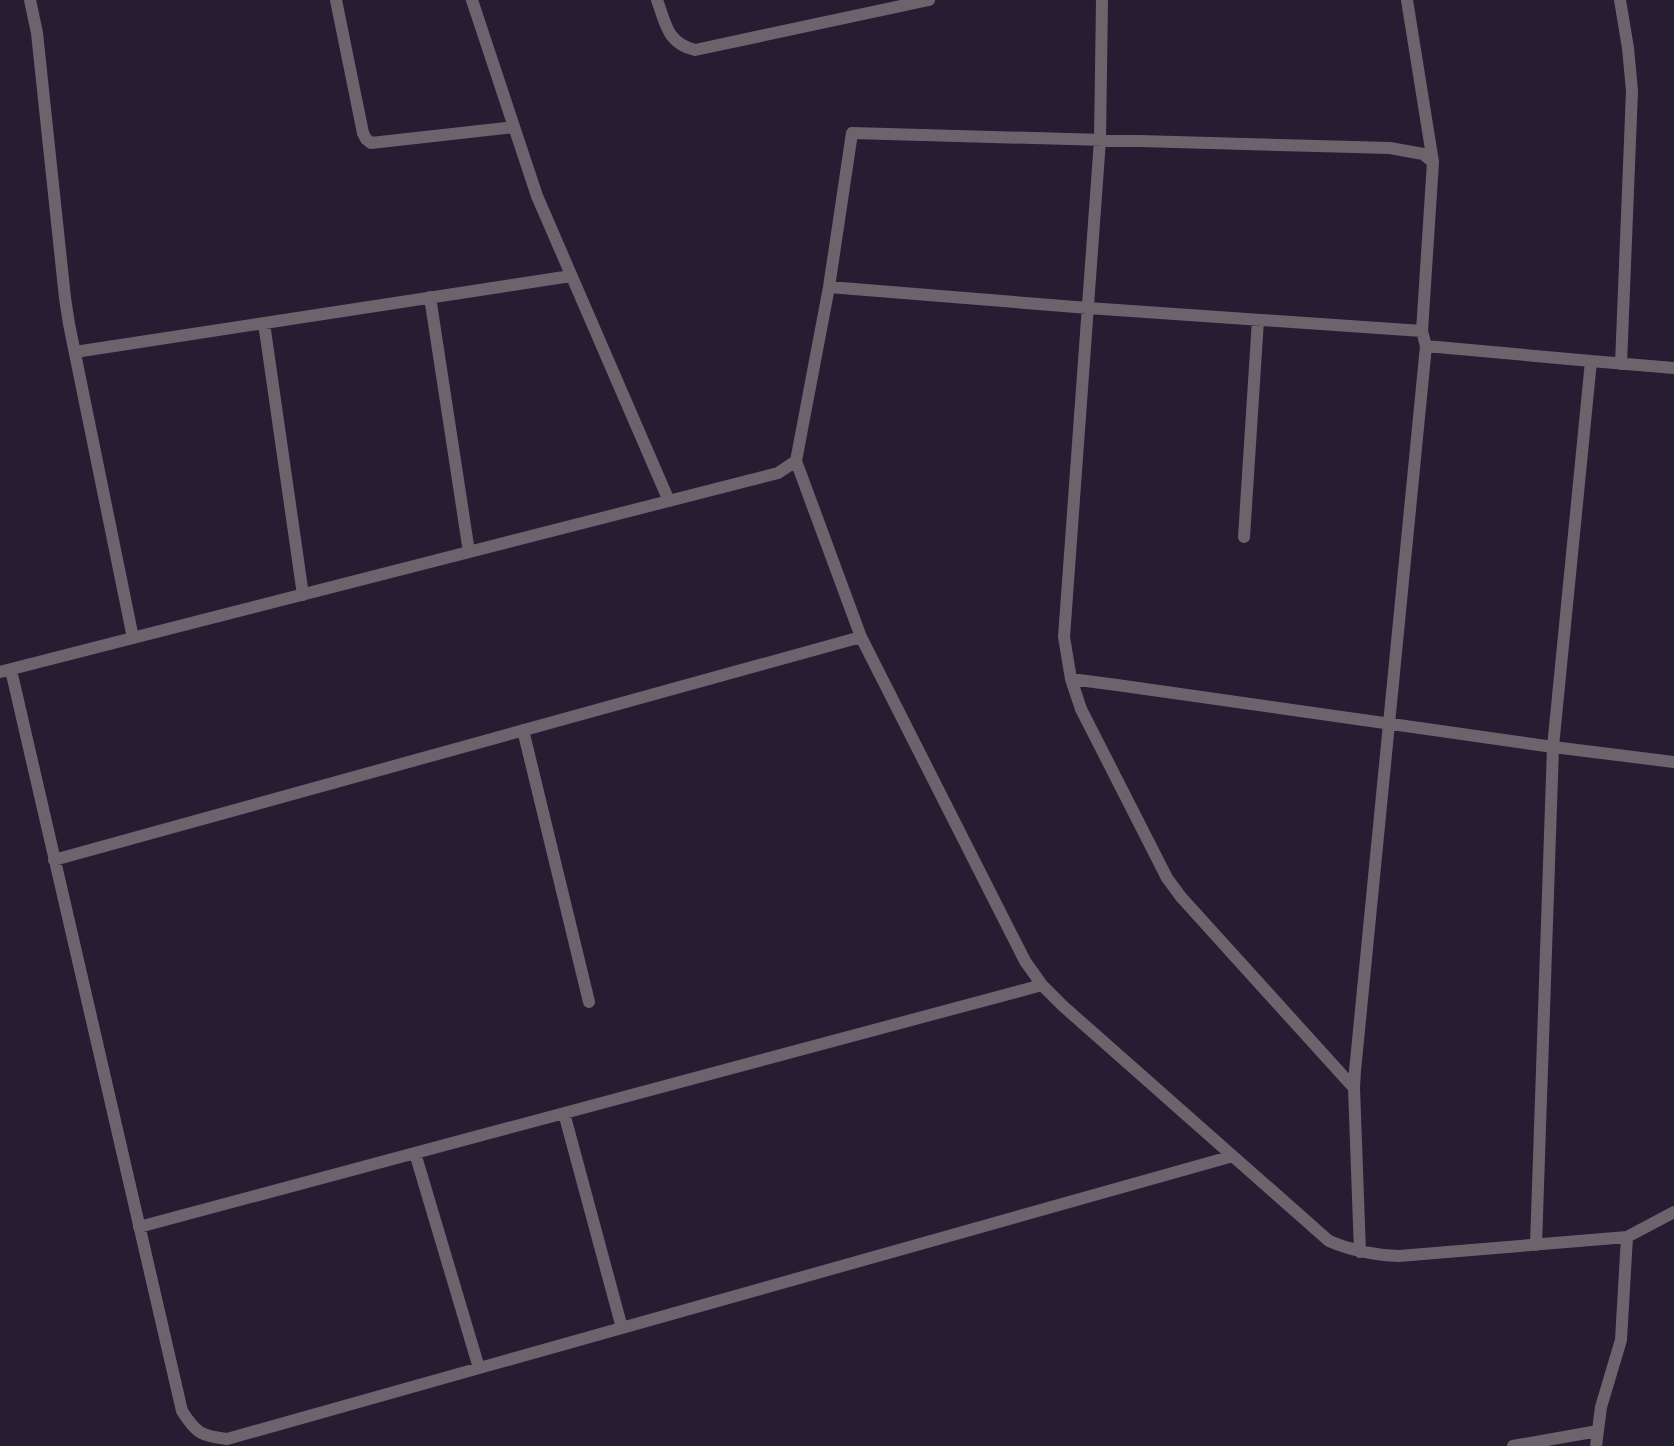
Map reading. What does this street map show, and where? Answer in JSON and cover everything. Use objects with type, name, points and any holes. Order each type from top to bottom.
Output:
[{"type":"street","points":[[30,0],[37,33],[65,298],[74,352],[134,638]]},
{"type":"street","points":[[336,0],[363,133],[371,143],[514,127]]},
{"type":"street","points":[[472,0],[537,196],[668,501]]},
{"type":"street","points":[[658,0],[668,31],[674,40],[683,47],[695,50],[929,0]]},
{"type":"street","points":[[1102,0],[1100,140],[1064,637],[1071,679],[1081,709],[1167,878],[1181,897],[1354,1088]]},
{"type":"street","points":[[1360,1252],[1354,1088],[1426,346],[1422,332],[1433,162],[1407,0]]},
{"type":"street","points":[[1620,0],[1628,48],[1632,91],[1621,364]]},
{"type":"street","points":[[1433,162],[1423,154],[1390,148],[852,133],[829,287],[796,461],[861,637],[1025,961],[1042,985],[1063,1006],[1329,1241],[1360,1252],[1399,1256],[1536,1245],[1627,1236],[1674,1212]]},
{"type":"street","points":[[74,352],[571,276]]},
{"type":"street","points":[[829,287],[1422,332]]},
{"type":"street","points":[[430,297],[469,552]]},
{"type":"street","points":[[1244,537],[1258,320]]},
{"type":"street","points":[[264,323],[303,595]]},
{"type":"street","points":[[1426,346],[1674,368]]},
{"type":"street","points":[[1536,1245],[1553,747],[1591,361]]},
{"type":"street","points":[[796,461],[778,473],[5,671],[54,860],[182,1410],[192,1427],[208,1437],[227,1439],[1233,1156]]},
{"type":"street","points":[[54,860],[861,637]]},
{"type":"street","points":[[1071,679],[1553,747],[1674,762]]},
{"type":"street","points":[[523,730],[589,1002]]},
{"type":"street","points":[[140,1227],[1042,985]]},
{"type":"street","points":[[564,1113],[622,1328]]},
{"type":"street","points":[[415,1153],[478,1368]]},
{"type":"street","points":[[1596,1446],[1600,1407],[1621,1340],[1627,1236]]},
{"type":"street","points":[[1513,1446],[1598,1431]]}]
